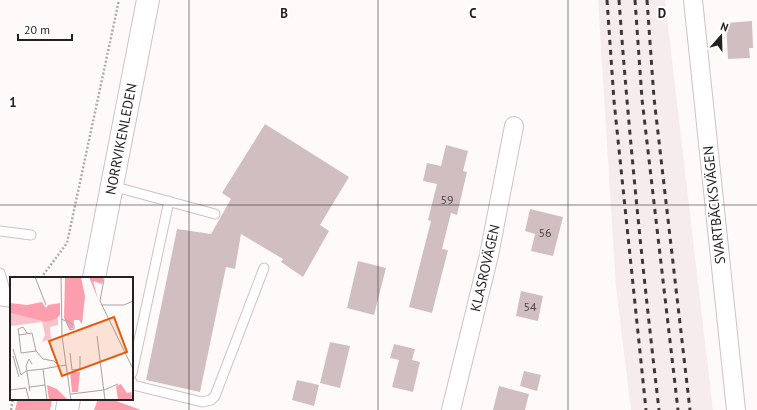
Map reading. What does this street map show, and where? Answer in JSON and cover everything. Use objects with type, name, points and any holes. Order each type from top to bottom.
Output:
[{"type":"main road","name":"NORRVIKENLEDEN","points":[[94,277],[148,0]]},
{"type":"main road","points":[[67,410],[69,400]]},
{"type":"street","name":"SVARTBÄCKSVÄGEN","points":[[693,0],[736,410]]},
{"type":"street","name":"KLASROVÄGEN","points":[[451,410],[489,255],[514,126]]},
{"type":"lane","points":[[112,186],[215,214]]},
{"type":"lane","points":[[133,368],[169,201]]},
{"type":"lane","points":[[0,231],[32,235]]},
{"type":"lane","points":[[133,385],[202,402],[211,400],[215,396],[264,268]]},
{"type":"lane","points":[[0,274],[6,297]]},
{"type":"path","points":[[42,277],[67,244],[119,0]]},
{"type":"path","points":[[11,410],[13,400]]},
{"type":"shaded area","points":[[598,0],[665,0],[713,410],[631,410],[616,288]]},
{"type":"shaded area","points":[[18,400],[52,400],[50,410],[15,410]]},
{"type":"shaded area","points":[[98,400],[114,400],[141,410],[94,410]]},
{"type":"building","points":[[752,21],[753,48],[749,48],[750,58],[728,59],[726,23]]},
{"type":"building","points":[[265,124],[349,177],[320,225],[329,231],[303,277],[281,262],[283,259],[241,234],[235,269],[226,267],[200,392],[146,380],[177,229],[211,234],[231,199],[222,193]]},
{"type":"building","points":[[446,145],[468,151],[463,171],[467,172],[457,215],[451,213],[442,249],[448,250],[432,313],[409,307],[431,221],[428,220],[437,184],[423,181],[427,163],[441,166]]},
{"type":"building","points":[[530,209],[563,217],[553,256],[531,251],[535,234],[525,231]]},
{"type":"building","points":[[358,261],[386,268],[374,315],[347,308]]},
{"type":"building","points":[[521,291],[543,296],[538,321],[516,316]]},
{"type":"building","points":[[330,342],[350,346],[340,388],[320,383]]},
{"type":"building","points":[[394,344],[415,349],[412,360],[420,362],[413,392],[392,387],[399,360],[390,358]]},
{"type":"building","points":[[524,371],[541,375],[537,391],[520,386]]},
{"type":"building","points":[[297,380],[319,385],[314,406],[292,400]]},
{"type":"building","points":[[499,386],[529,394],[525,410],[493,410]]},
{"type":"railway","points":[[607,0],[614,101],[646,410]]},
{"type":"railway","points":[[619,0],[627,103],[647,307],[659,410]]},
{"type":"railway","points":[[635,0],[642,99],[678,410]]},
{"type":"railway","points":[[647,0],[654,98],[690,410]]}]
